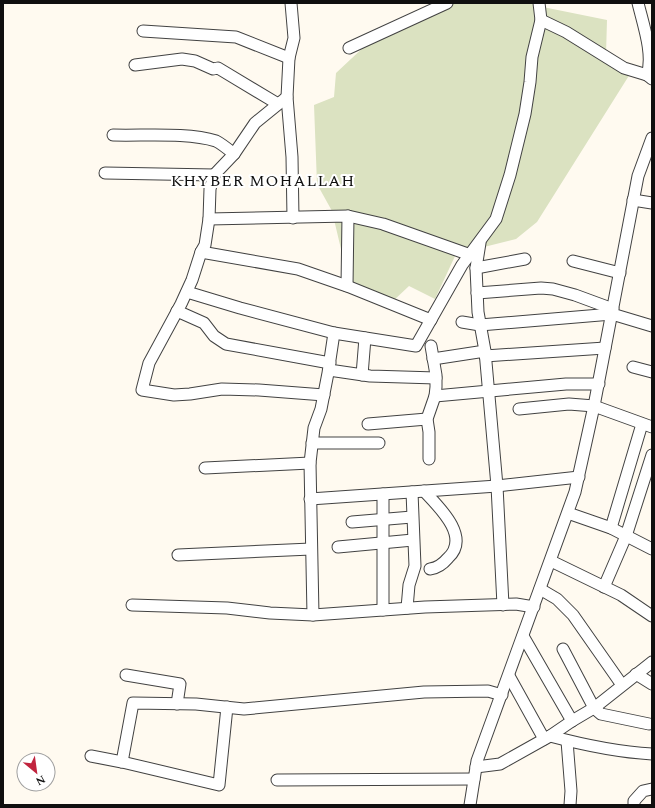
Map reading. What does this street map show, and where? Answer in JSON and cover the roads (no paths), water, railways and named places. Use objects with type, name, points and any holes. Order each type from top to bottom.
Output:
[{"type":"street","points":[[291,3],[294,38],[282,100],[292,158],[293,218]]},
{"type":"street","points":[[349,48],[447,3]]},
{"type":"street","points":[[503,604],[497,486],[485,354],[480,325],[474,260],[481,241],[496,219],[510,175],[525,114],[532,57],[541,20],[539,3]]},
{"type":"street","points":[[541,20],[566,32],[624,68],[649,77],[650,61],[638,3]]},
{"type":"street","points":[[143,31],[236,37],[289,58]]},
{"type":"street","points":[[135,65],[182,59],[195,61],[213,69],[218,68],[282,100]]},
{"type":"street","points":[[282,100],[255,123],[234,154],[214,175],[210,189],[209,219],[205,245],[201,252],[187,292],[149,363],[142,390],[174,395],[222,389],[324,395]]},
{"type":"street","points":[[113,135],[189,136],[215,141],[234,154]]},
{"type":"street","points":[[470,805],[476,766],[575,492],[599,384],[638,176],[652,138]]},
{"type":"street","points":[[105,173],[214,175]]},
{"type":"street","points":[[633,200],[652,203]]},
{"type":"street","points":[[209,219],[348,216],[383,224],[474,260]]},
{"type":"street","points":[[347,286],[348,216]]},
{"type":"street","points":[[201,252],[298,269],[347,286],[431,320]]},
{"type":"street","points":[[187,292],[334,333],[416,346],[462,265],[474,260],[525,259]]},
{"type":"street","points":[[573,261],[620,274]]},
{"type":"street","points":[[477,293],[541,288],[560,291],[652,326]]},
{"type":"street","points":[[177,311],[204,323],[214,336],[226,344],[329,366],[362,375],[436,378]]},
{"type":"street","points":[[462,322],[480,325],[613,311]]},
{"type":"street","points":[[313,615],[310,463],[314,428],[324,395],[334,333]]},
{"type":"street","points":[[362,375],[365,338]]},
{"type":"street","points":[[429,459],[429,432],[427,420],[435,396],[436,378],[431,346]]},
{"type":"street","points":[[433,359],[485,354],[605,348]]},
{"type":"street","points":[[633,367],[652,372]]},
{"type":"street","points":[[435,396],[566,384],[599,384]]},
{"type":"street","points":[[519,409],[569,404],[594,406],[647,426],[611,528]]},
{"type":"street","points":[[368,424],[427,420]]},
{"type":"street","points":[[312,443],[379,443]]},
{"type":"street","points":[[604,587],[626,536],[652,455]]},
{"type":"street","points":[[205,468],[310,463]]},
{"type":"street","points":[[310,499],[424,492],[579,477]]},
{"type":"street","points":[[407,608],[409,585],[414,566],[412,492]]},
{"type":"street","points":[[424,492],[448,518],[456,540],[454,552],[438,568],[430,569]]},
{"type":"street","points":[[383,494],[383,610]]},
{"type":"street","points":[[568,513],[611,528],[652,549]]},
{"type":"street","points":[[352,522],[383,518],[412,517]]},
{"type":"street","points":[[338,547],[413,540]]},
{"type":"street","points":[[178,555],[311,549]]},
{"type":"street","points":[[551,561],[621,595],[652,616]]},
{"type":"street","points":[[540,590],[557,599],[573,614],[622,685]]},
{"type":"street","points":[[132,605],[227,608],[270,613],[313,615],[407,608],[503,604],[516,604],[534,607]]},
{"type":"street","points":[[523,636],[572,721]]},
{"type":"street","points":[[563,649],[594,708],[601,714],[649,724]]},
{"type":"street","points":[[476,766],[500,764],[547,738],[594,708],[652,662]]},
{"type":"street","points":[[636,674],[652,684]]},
{"type":"street","points":[[126,675],[180,684],[178,704]]},
{"type":"street","points":[[509,676],[547,738],[624,753],[652,754]]},
{"type":"street","points":[[122,762],[133,703],[178,704],[244,709],[424,692],[488,692],[502,695]]},
{"type":"street","points":[[91,756],[220,785],[227,707]]},
{"type":"street","points":[[567,741],[572,791],[570,805]]},
{"type":"street","points":[[278,780],[474,779]]},
{"type":"street","points":[[634,805],[634,801],[643,791],[652,789]]},
{"type":"district","name":"KHYBER MOHALLAH","points":[[263,180]]}]
